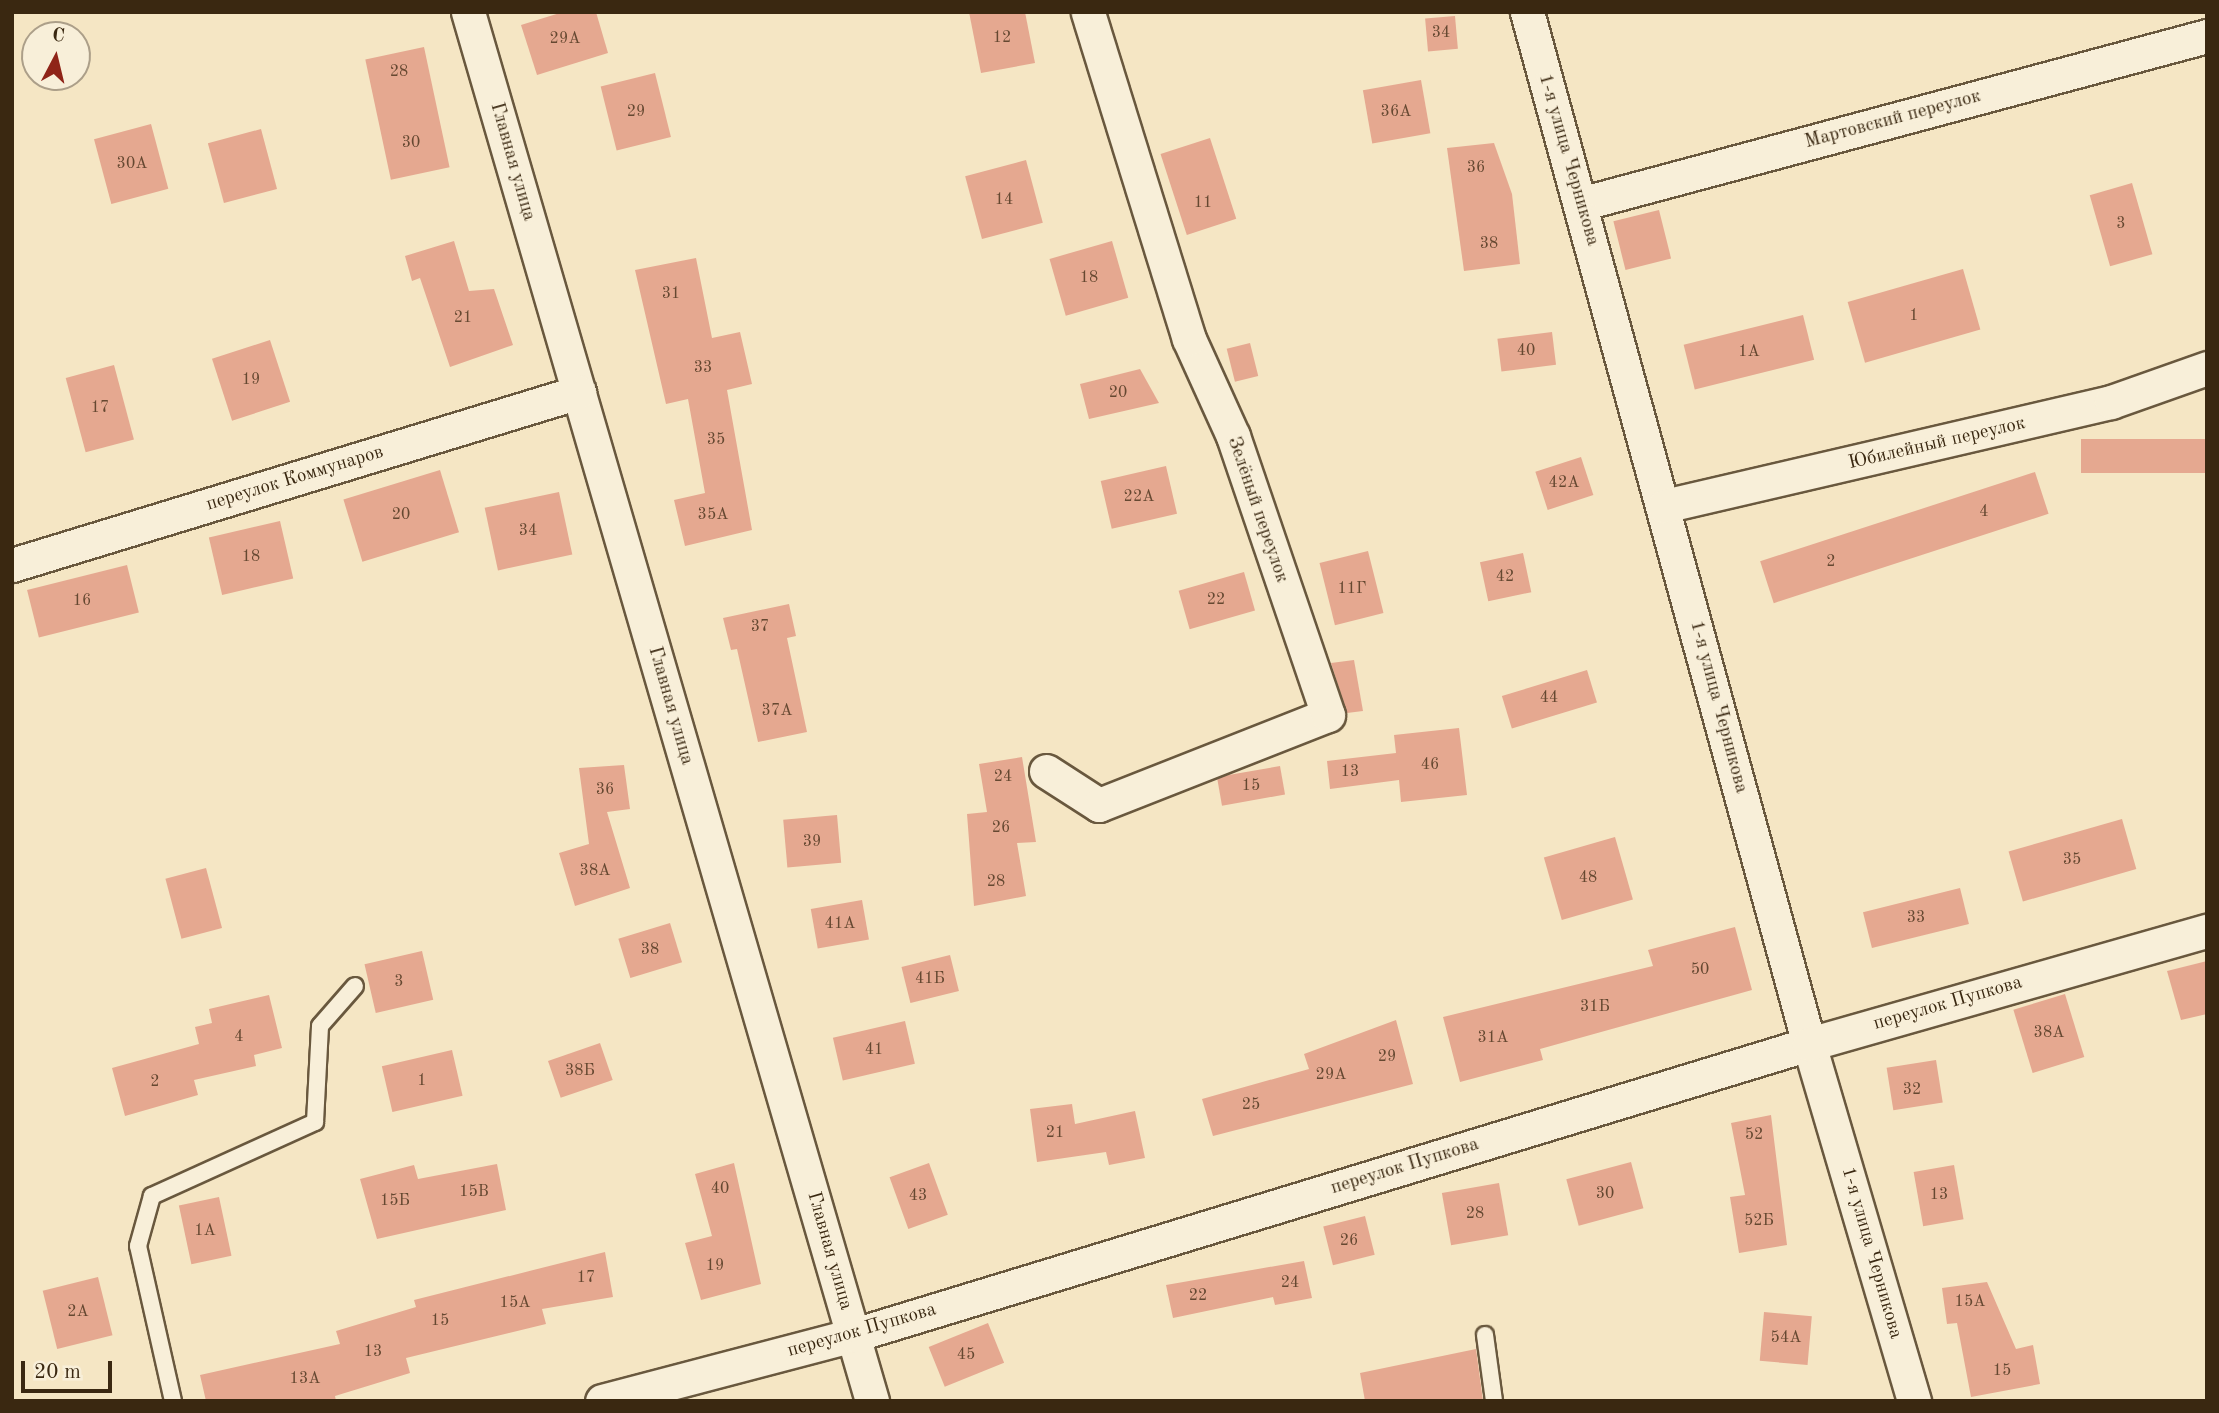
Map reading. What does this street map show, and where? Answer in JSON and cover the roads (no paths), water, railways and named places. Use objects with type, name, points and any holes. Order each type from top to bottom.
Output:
[{"type":"street","name":"Главная улица","points":[[468,12],[872,1401]]},
{"type":"street","name":"Зелёный переулок","points":[[1046,771],[1099,805],[1328,715],[1233,436],[1189,339],[1088,12]]},
{"type":"street","name":"1-я улица Черникова","points":[[1527,12],[1809,1044],[1914,1401]]},
{"type":"street","name":"Мартовский переулок","points":[[1580,204],[2207,36]]},
{"type":"street","name":"Юбилейный переулок","points":[[1664,506],[2111,402],[2207,368]]},
{"type":"street","name":"переулок Коммунаров","points":[[12,565],[579,392]]},
{"type":"street","name":"переулок Пупкова","points":[[602,1401],[854,1335],[1809,1044],[2207,931]]},
{"type":"lane","points":[[173,1401],[138,1246],[152,1196],[315,1122],[320,1026],[355,986]]},
{"type":"lane","points":[[1485,1335],[1494,1401]]}]
